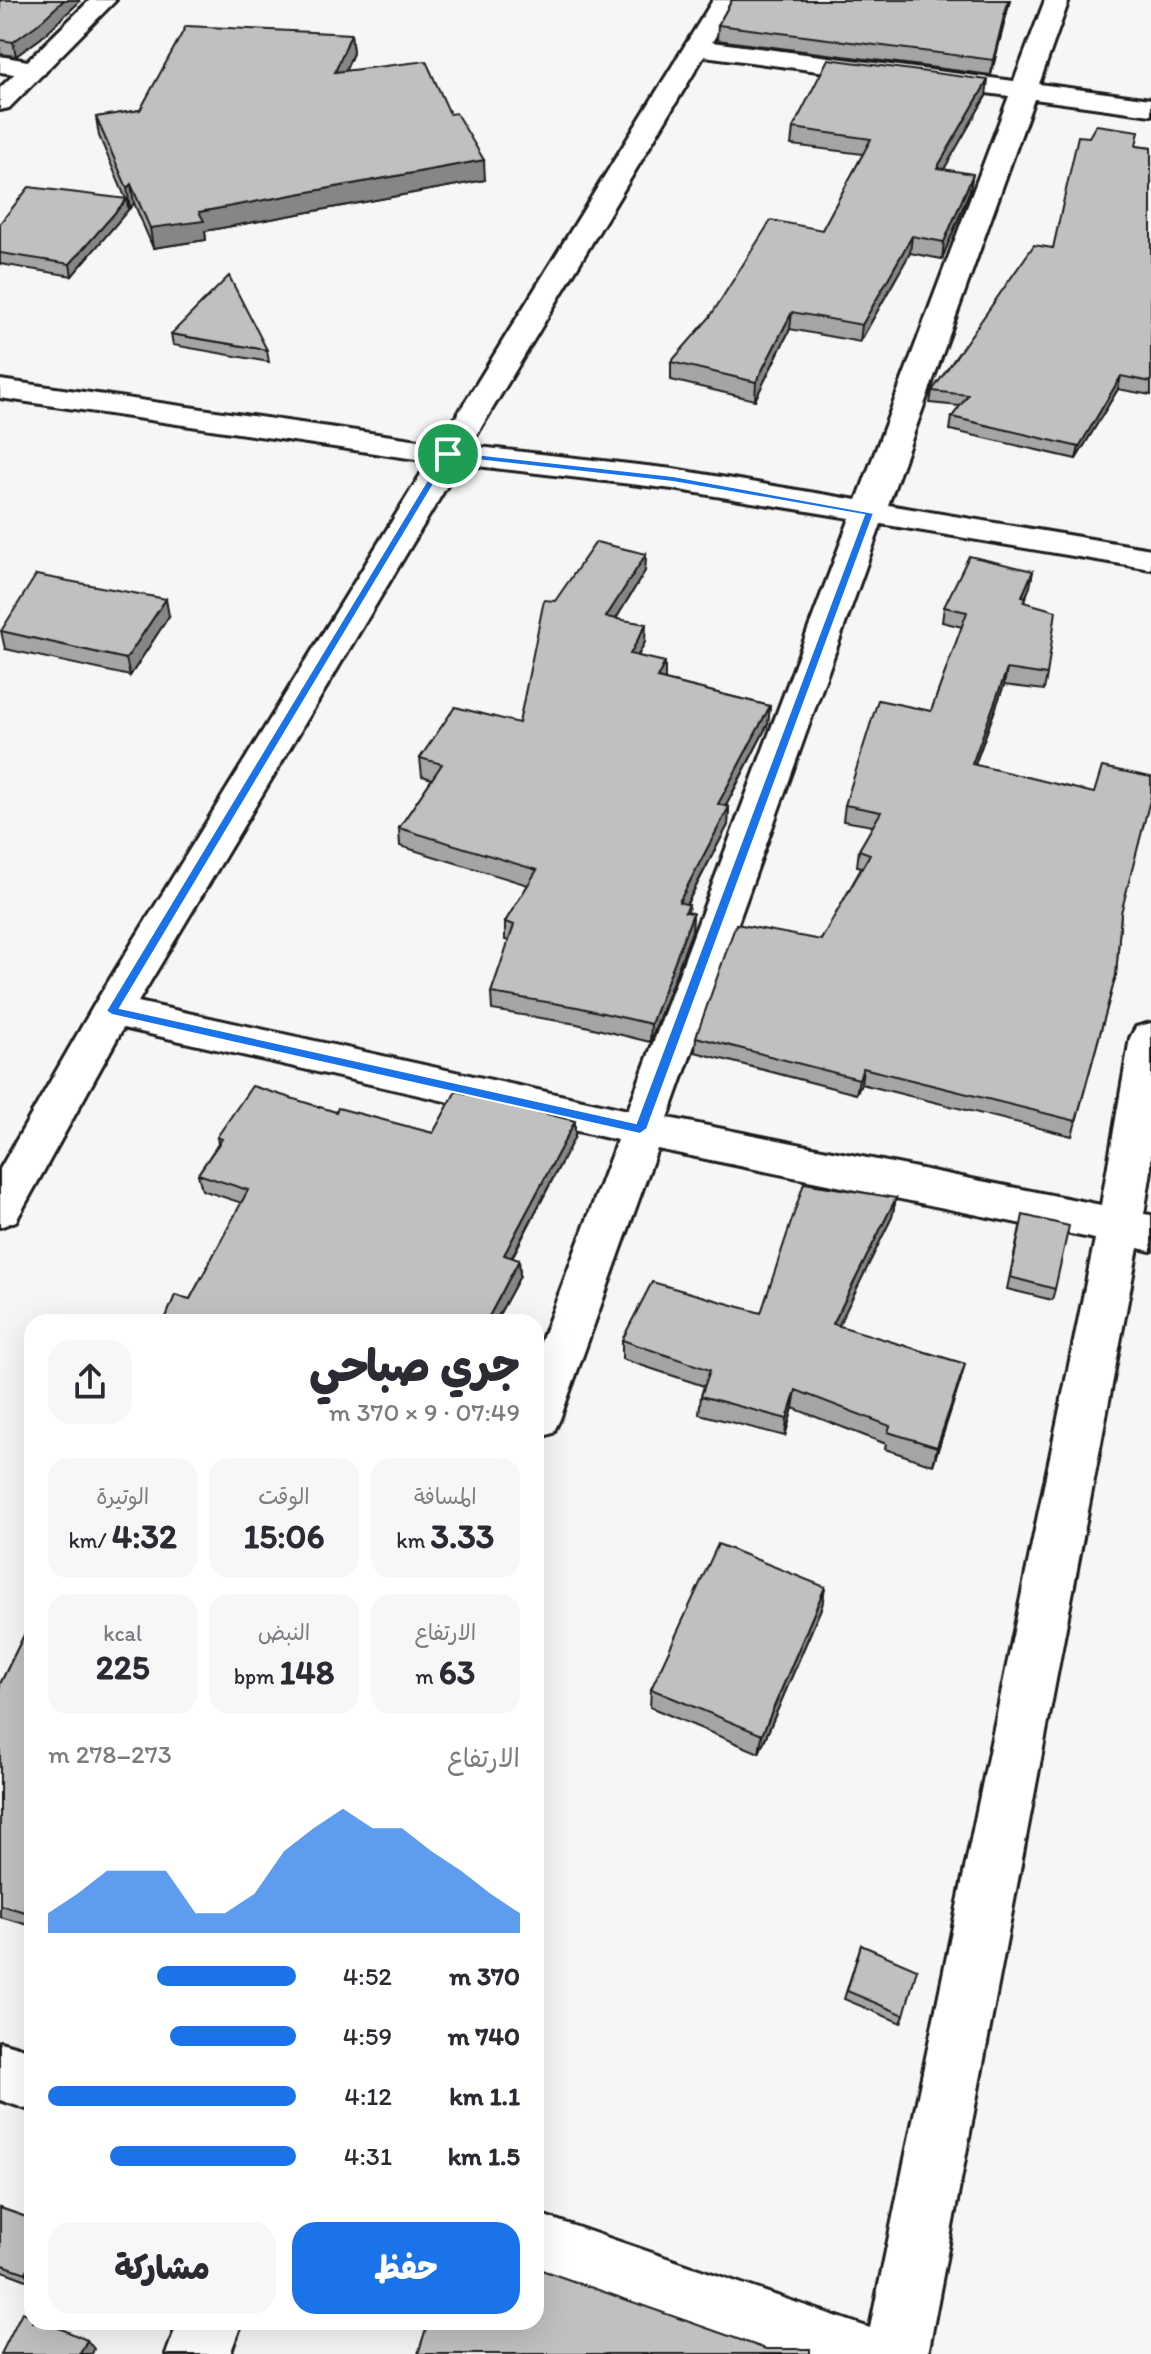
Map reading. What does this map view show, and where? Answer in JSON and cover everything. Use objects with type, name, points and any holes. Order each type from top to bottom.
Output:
[{"type":"street","points":[[0,102],[104,0]]},
{"type":"street","points":[[0,1209],[112,1011],[725,0]]},
{"type":"street","points":[[544,1397],[1057,0]]},
{"type":"street","points":[[695,47],[1151,107]]},
{"type":"street","points":[[0,64],[35,69]]},
{"type":"street","points":[[0,389],[448,454],[673,479],[1151,559]]},
{"type":"street","points":[[112,1011],[640,1129],[1136,1229]]},
{"type":"street","points":[[896,2354],[1136,1229],[1151,1038]]},
{"type":"street","points":[[0,2071],[24,2078]]},
{"type":"street","points":[[544,2247],[856,2354]]},
{"type":"street","points":[[198,2354],[207,2330]]},
{"type":"building","points":[[0,0],[64,0],[13,42],[0,40]]},
{"type":"building","points":[[732,0],[1008,0],[993,60],[718,25]]},
{"type":"building","points":[[186,26],[351,34],[335,72],[426,61],[450,114],[456,113],[484,160],[199,212],[204,221],[150,228],[131,184],[127,188],[96,117],[140,110]]},
{"type":"building","points":[[828,59],[988,80],[937,168],[973,174],[944,242],[912,236],[862,325],[792,312],[756,382],[671,362],[710,317],[771,220],[822,230],[871,139],[793,128]]},
{"type":"building","points":[[1096,125],[1139,131],[1136,146],[1151,148],[1151,382],[1121,376],[1079,447],[952,417],[968,395],[932,391],[1034,245],[1053,248],[1078,136],[1089,137]]},
{"type":"building","points":[[29,187],[127,199],[70,264],[0,253],[0,223]]},
{"type":"building","points":[[229,276],[267,350],[171,334]]},
{"type":"building","points":[[596,542],[646,554],[606,617],[646,624],[630,654],[665,662],[657,678],[770,706],[718,804],[729,807],[679,902],[689,905],[685,912],[693,913],[651,1024],[577,1007],[491,993],[514,925],[505,922],[537,870],[399,828],[442,764],[420,758],[455,707],[519,723],[544,600],[555,601]]},
{"type":"building","points":[[969,556],[1033,571],[1022,596],[1026,597],[1024,602],[1056,611],[1047,675],[1007,669],[972,764],[1094,793],[1102,767],[1151,777],[1151,796],[1121,913],[1116,975],[1076,1121],[863,1068],[859,1079],[696,1037],[736,924],[821,940],[870,854],[859,850],[881,812],[845,805],[878,700],[931,711],[967,612],[944,607]]},
{"type":"building","points":[[36,575],[166,599],[126,659],[1,631]]},
{"type":"building","points":[[252,1086],[336,1112],[338,1108],[433,1133],[456,1091],[575,1121],[504,1255],[519,1260],[490,1314],[167,1314],[175,1295],[190,1299],[248,1190],[198,1174],[222,1139],[217,1137]]},
{"type":"building","points":[[804,1183],[896,1198],[833,1324],[965,1364],[937,1447],[888,1432],[890,1426],[796,1390],[787,1419],[701,1396],[710,1370],[622,1340],[652,1282],[761,1313]]},
{"type":"building","points":[[1023,1215],[1069,1226],[1055,1289],[1010,1277]]},
{"type":"building","points":[[718,1544],[825,1587],[762,1735],[651,1689]]},
{"type":"building","points":[[24,1635],[24,1912],[0,1905],[0,1684]]},
{"type":"building","points":[[861,1945],[917,1969],[904,2015],[847,1991]]},
{"type":"building","points":[[0,2208],[24,2216],[24,2272],[0,2264]]},
{"type":"building","points":[[544,2271],[766,2349],[810,2349],[810,2354],[418,2354],[426,2330],[544,2330]]},
{"type":"building","points":[[22,2312],[24,2330],[64,2330],[87,2340],[80,2354],[1,2354]]},
{"type":"route","points":[[448,454],[673,479],[869,513],[640,1129],[112,1011],[448,454]]}]
